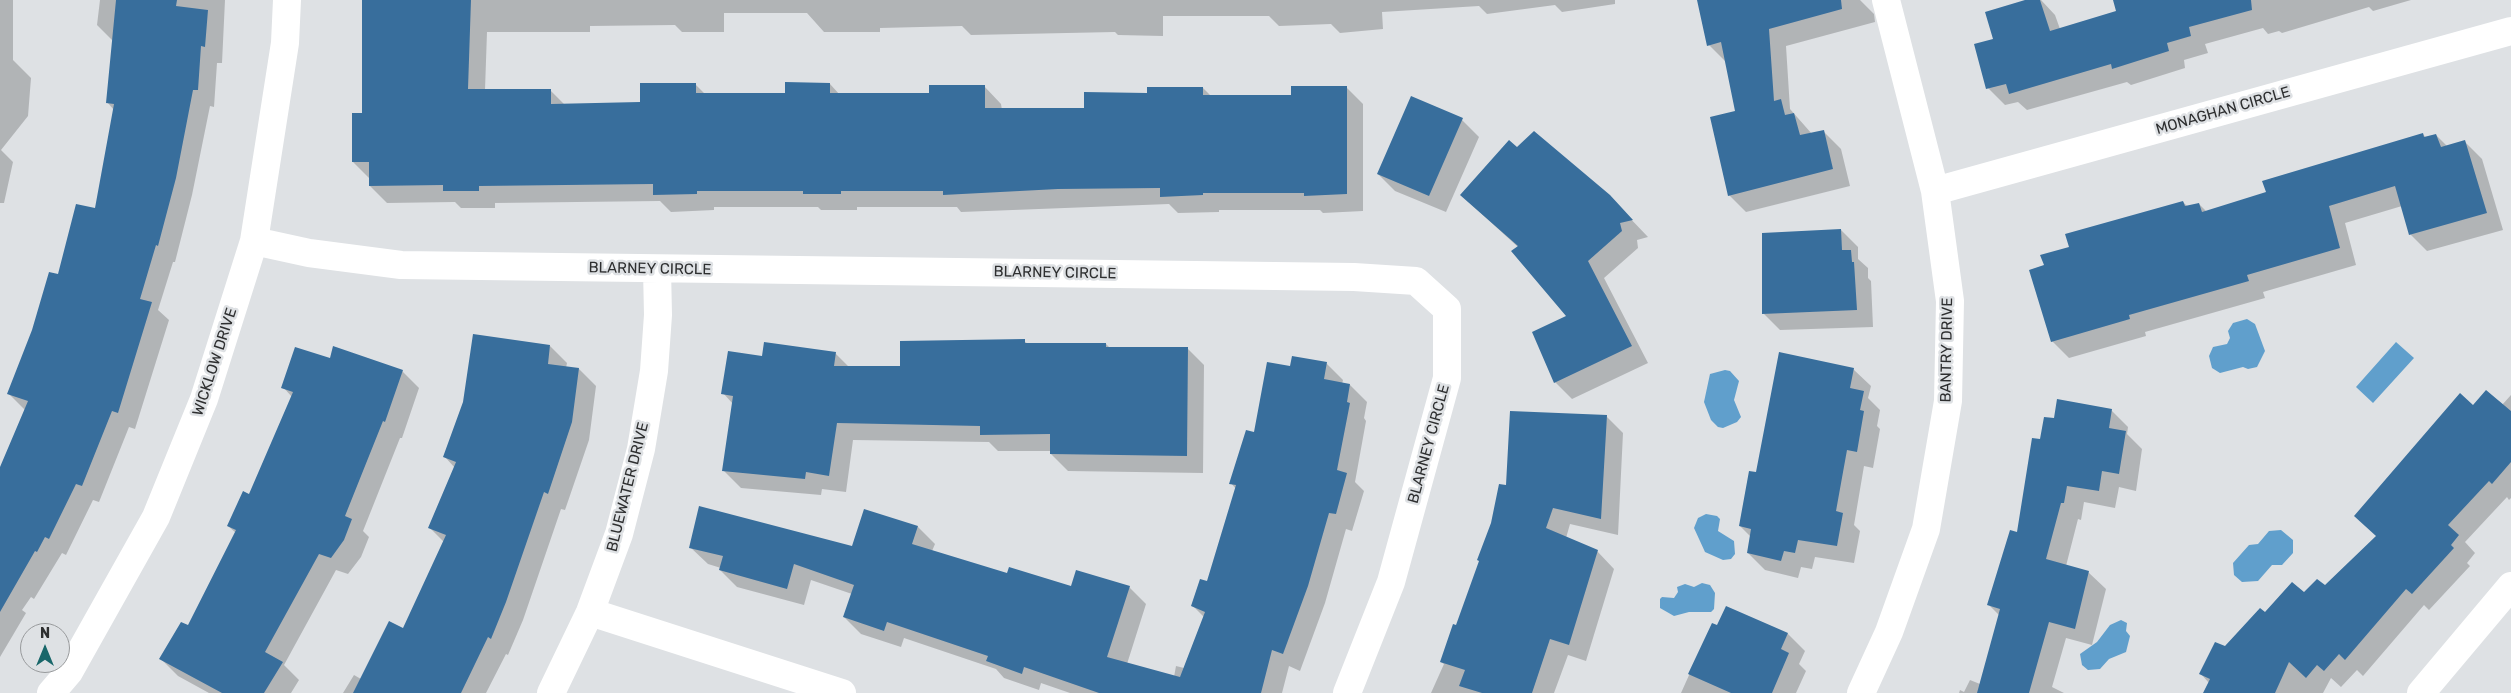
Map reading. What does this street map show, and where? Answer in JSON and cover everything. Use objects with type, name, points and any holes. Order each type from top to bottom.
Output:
[{"type":"street","name":"WICKLOW DRIVE","points":[[51,693],[69,672],[156,517],[204,399],[254,242],[285,42],[287,0]]},
{"type":"street","name":"BANTRY DRIVE","points":[[1861,693],[1889,632],[1926,529],[1948,401],[1950,301],[1934,191],[1886,0]]},
{"type":"street","name":"MONAGHAN CIRCLE","points":[[1934,191],[2511,31]]},
{"type":"street","name":"BLARNEY CIRCLE","points":[[254,242],[309,253],[401,265],[1354,277],[1416,281],[1447,309],[1447,378],[1391,582],[1346,693]]},
{"type":"street","name":"BLUEWATER DRIVE","points":[[552,693],[590,612],[620,534],[641,449],[654,371],[658,316],[658,269]]},
{"type":"street","points":[[2421,693],[2511,586]]},
{"type":"street","points":[[590,612],[842,693]]},
{"type":"water","points":[[2247,319],[2255,324],[2265,351],[2257,367],[2248,369],[2243,367],[2220,373],[2212,368],[2209,356],[2213,347],[2227,344],[2230,338],[2228,331],[2233,323]]},
{"type":"water","points":[[2396,342],[2414,358],[2373,403],[2356,387]]},
{"type":"water","points":[[1725,370],[1730,371],[1739,381],[1734,400],[1741,417],[1737,422],[1723,428],[1718,427],[1711,420],[1704,402],[1710,374]]},
{"type":"water","points":[[1706,514],[1717,516],[1720,519],[1718,531],[1734,541],[1735,554],[1731,559],[1723,560],[1705,552],[1694,528],[1698,518]]},
{"type":"water","points":[[2281,530],[2293,540],[2293,553],[2282,565],[2272,565],[2258,581],[2242,582],[2234,575],[2233,563],[2249,545],[2258,544],[2269,531]]},
{"type":"water","points":[[1702,583],[1710,585],[1715,593],[1714,609],[1711,612],[1689,612],[1674,616],[1660,608],[1660,599],[1662,597],[1674,598],[1678,592],[1677,587],[1685,584],[1694,587]]},
{"type":"water","points":[[2121,620],[2127,623],[2126,631],[2130,636],[2126,652],[2109,659],[2100,669],[2088,670],[2082,665],[2080,654],[2097,642],[2110,625]]},
{"type":"building","points":[[116,0],[177,0],[176,6],[208,10],[205,47],[201,46],[198,90],[193,90],[176,178],[158,246],[156,245],[140,299],[152,302],[118,413],[112,411],[82,486],[76,484],[49,539],[45,537],[37,552],[35,551],[0,612],[0,467],[28,401],[7,394],[32,330],[49,272],[58,274],[76,204],[95,208],[114,104],[106,103]]},
{"type":"building","points":[[362,0],[471,0],[468,89],[551,89],[551,104],[640,102],[640,83],[696,83],[696,93],[785,93],[785,82],[830,83],[830,93],[929,93],[929,85],[985,85],[985,108],[1084,108],[1084,92],[1147,93],[1147,87],[1203,87],[1203,95],[1291,95],[1291,86],[1347,86],[1347,194],[1304,196],[1304,193],[1203,193],[1203,195],[1160,197],[1160,188],[1058,189],[943,195],[943,191],[841,191],[841,194],[803,194],[803,191],[697,191],[697,194],[653,195],[653,184],[479,186],[479,191],[443,191],[443,185],[369,186],[369,162],[352,162],[352,113],[362,113]]},
{"type":"building","points":[[1697,0],[1841,0],[1842,9],[1769,29],[1774,101],[1781,99],[1785,115],[1794,113],[1800,135],[1824,130],[1833,169],[1728,196],[1710,117],[1735,111],[1721,42],[1707,46]]},
{"type":"building","points":[[2025,0],[2040,0],[2050,31],[2116,11],[2113,0],[2251,0],[2252,10],[2189,27],[2191,36],[2167,43],[2169,51],[2112,69],[2111,64],[2009,94],[2006,84],[1986,89],[1974,44],[1993,39],[1985,12]]},
{"type":"building","points":[[1411,96],[1463,118],[1429,196],[1377,174]]},
{"type":"building","points":[[1534,131],[1610,195],[1633,220],[1620,223],[1622,231],[1588,261],[1632,346],[1554,383],[1532,332],[1566,316],[1511,251],[1518,246],[1460,195],[1509,140],[1517,147]]},
{"type":"building","points":[[2423,133],[2424,137],[2436,134],[2441,147],[2465,140],[2487,213],[2409,235],[2395,186],[2329,206],[2340,248],[2247,275],[2249,281],[2129,315],[2130,319],[2051,342],[2029,270],[2044,265],[2040,255],[2069,247],[2065,234],[2183,201],[2185,206],[2199,203],[2202,212],[2266,192],[2262,181]]},
{"type":"building","points":[[1841,229],[1842,250],[1851,250],[1852,262],[1854,262],[1857,310],[1762,314],[1762,233]]},
{"type":"building","points":[[473,334],[550,345],[548,364],[579,368],[572,422],[548,494],[544,492],[506,602],[491,639],[488,637],[461,693],[353,693],[389,621],[403,628],[446,535],[428,528],[456,462],[443,457],[463,402]]},
{"type":"building","points":[[1025,339],[1025,343],[1106,343],[1106,347],[1188,347],[1187,456],[1050,454],[1050,434],[980,435],[980,426],[837,423],[829,476],[806,472],[805,479],[722,471],[733,396],[721,394],[728,351],[762,356],[764,342],[836,352],[834,366],[900,366],[900,341]]},
{"type":"building","points":[[333,346],[403,370],[385,422],[383,421],[345,516],[352,519],[344,540],[331,558],[319,554],[265,652],[283,662],[264,693],[222,693],[159,659],[181,622],[188,625],[236,530],[227,526],[243,491],[249,494],[293,392],[281,388],[295,347],[330,358]]},
{"type":"building","points":[[1779,352],[1854,368],[1850,388],[1864,391],[1860,410],[1864,411],[1857,452],[1847,450],[1836,511],[1843,513],[1837,546],[1798,540],[1795,553],[1784,551],[1781,561],[1747,553],[1751,529],[1739,526],[1749,471],[1756,472]]},
{"type":"building","points":[[1292,356],[1327,362],[1324,379],[1350,384],[1347,402],[1350,403],[1337,470],[1347,473],[1336,514],[1329,513],[1308,586],[1283,654],[1272,650],[1261,693],[1099,693],[1024,667],[1022,674],[986,661],[988,656],[887,622],[884,631],[843,617],[854,585],[794,564],[787,589],[719,570],[723,556],[689,548],[699,506],[852,546],[864,509],[918,526],[912,544],[1007,573],[1009,567],[1071,586],[1076,570],[1130,586],[1107,657],[1180,677],[1205,612],[1191,606],[1200,579],[1207,581],[1236,485],[1229,484],[1246,430],[1254,432],[1267,362],[1290,366]]},
{"type":"building","points":[[2486,390],[2511,411],[2511,462],[2492,484],[2489,481],[2448,525],[2459,535],[2451,545],[2454,548],[2412,594],[2406,589],[2345,660],[2339,654],[2324,671],[2317,665],[2306,678],[2289,662],[2275,693],[2203,693],[2210,679],[2199,674],[2215,642],[2225,646],[2260,608],[2265,612],[2292,582],[2304,592],[2317,579],[2325,585],[2376,536],[2354,516],[2460,393],[2473,405]]},
{"type":"building","points":[[2057,399],[2112,409],[2109,428],[2126,431],[2119,474],[2102,471],[2099,491],[2067,486],[2064,503],[2061,503],[2046,559],[2089,571],[2075,629],[2049,622],[2029,693],[1977,693],[2000,609],[1987,605],[2010,530],[2017,532],[2032,438],[2040,439],[2044,417],[2054,418]]},
{"type":"building","points":[[1510,411],[1607,415],[1601,519],[1553,508],[1546,528],[1598,550],[1569,645],[1550,639],[1532,693],[1482,693],[1459,686],[1465,670],[1440,662],[1453,624],[1456,625],[1479,561],[1477,560],[1491,523],[1499,484],[1506,485]]},
{"type":"building","points":[[1726,606],[1788,633],[1781,649],[1789,653],[1772,693],[1731,693],[1688,674],[1712,623],[1717,625]]}]
